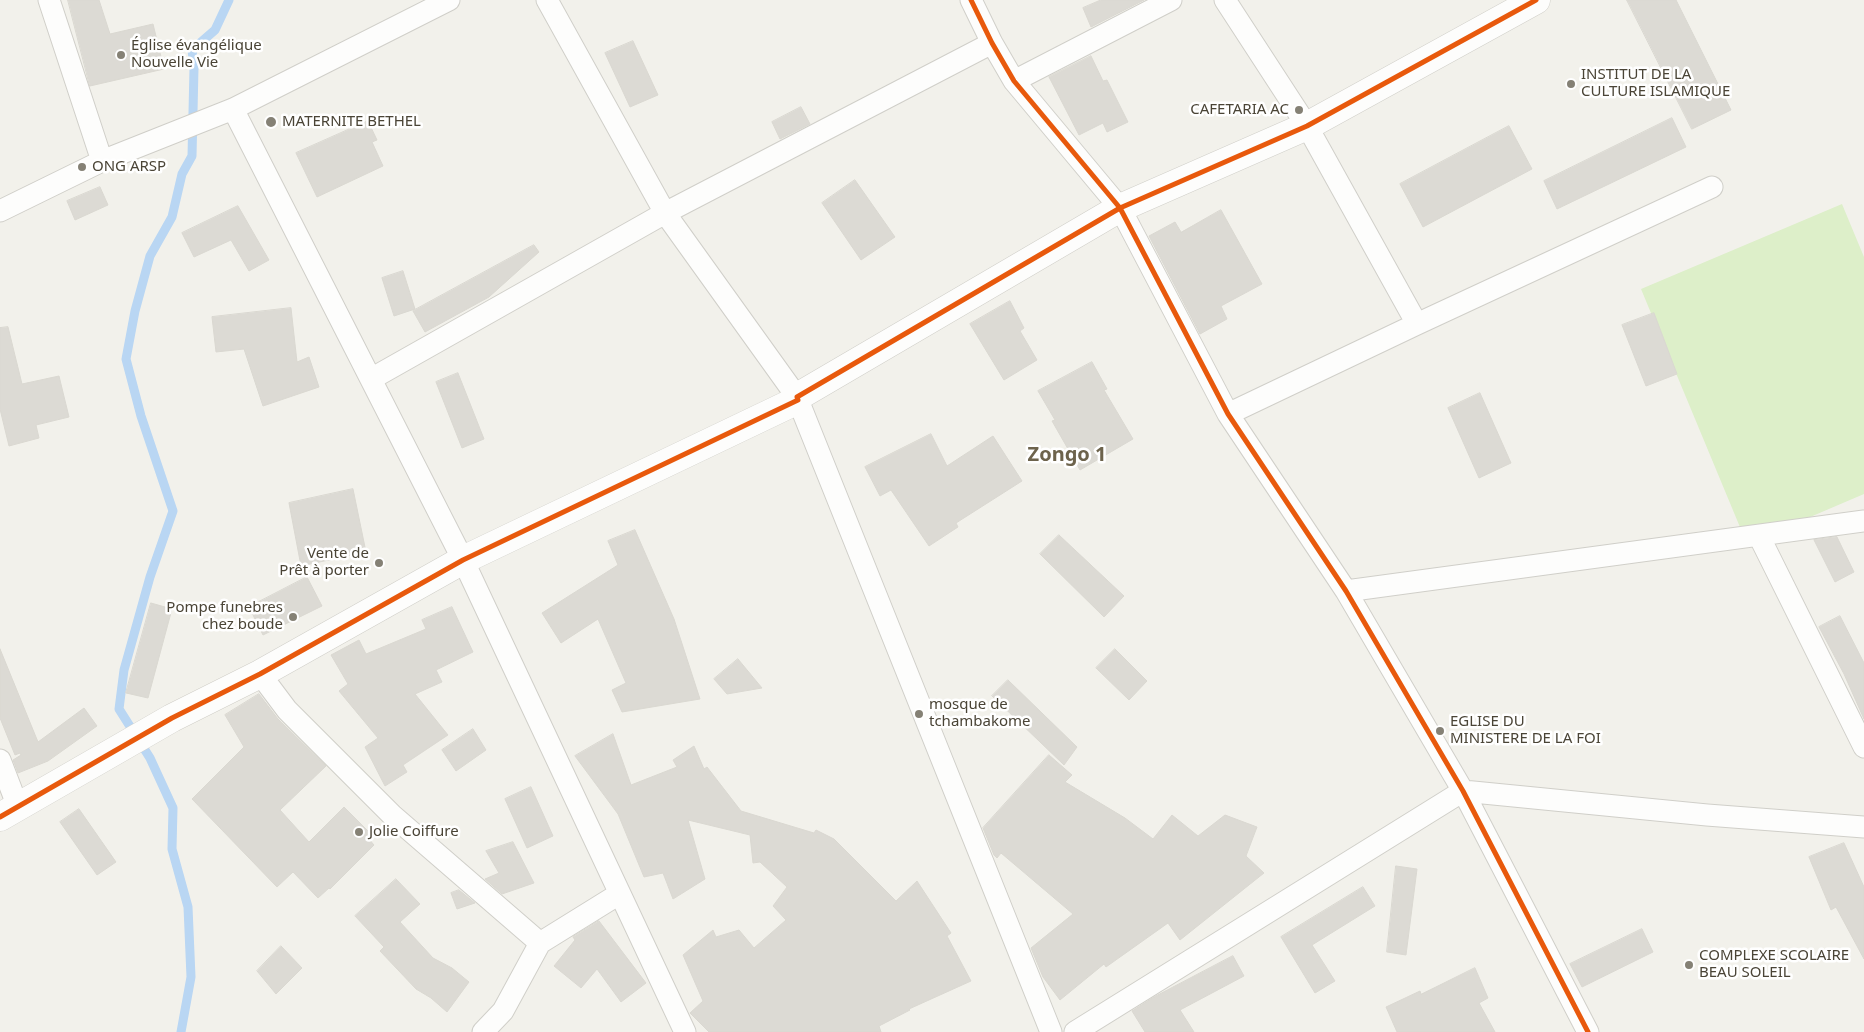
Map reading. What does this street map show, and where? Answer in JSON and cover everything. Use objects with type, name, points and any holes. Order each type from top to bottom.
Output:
[{"type":"street","points":[[49,0],[102,161]]},
{"type":"street","points":[[0,211],[102,161],[233,109],[449,0]]},
{"type":"street","points":[[547,0],[665,213],[797,398],[1051,1032]]},
{"type":"street","points":[[972,0],[992,42],[1014,81],[1120,208],[1228,414],[1346,591],[1463,791],[1588,1032]]},
{"type":"street","points":[[1014,81],[1171,0]]},
{"type":"street","points":[[1225,0],[1308,126],[1417,324]]},
{"type":"street","points":[[0,760],[9,812],[172,718],[260,674],[463,560],[797,398],[1120,208],[1308,126],[1536,0]]},
{"type":"street","points":[[371,379],[665,213],[992,42]]},
{"type":"street","points":[[233,109],[463,560],[685,1032]]},
{"type":"street","points":[[1228,414],[1712,187]]},
{"type":"street","points":[[1346,591],[1864,521]]},
{"type":"street","points":[[1759,536],[1864,747]]},
{"type":"street","points":[[260,674],[287,710],[392,815],[540,943]]},
{"type":"street","points":[[1075,1032],[1463,791],[1707,815],[1864,827]]},
{"type":"street","points":[[483,1032],[503,1011],[540,943],[619,894]]},
{"type":"green space","points":[[1842,204],[1864,257],[1864,494],[1747,544],[1641,289]]},
{"type":"building","name":"Église évangélique Nouvelle Vie","points":[[68,0],[99,0],[110,34],[153,24],[164,69],[90,86]]},
{"type":"building","points":[[1101,0],[1144,0],[1091,27],[1083,8]]},
{"type":"building","points":[[1627,0],[1676,0],[1731,110],[1692,129]]},
{"type":"building","points":[[633,41],[658,95],[630,107],[605,53]]},
{"type":"building","points":[[1091,56],[1103,81],[1107,80],[1128,122],[1107,132],[1103,123],[1079,135],[1049,77]]},
{"type":"building","points":[[801,107],[810,124],[780,139],[772,122]]},
{"type":"building","points":[[1672,118],[1686,147],[1557,209],[1544,181]]},
{"type":"building","points":[[368,121],[377,140],[372,142],[383,166],[317,197],[296,153]]},
{"type":"building","points":[[1509,126],[1532,169],[1423,227],[1400,184]]},
{"type":"building","points":[[855,180],[895,237],[861,260],[822,203]]},
{"type":"building","points":[[100,187],[108,205],[75,220],[67,201]]},
{"type":"building","points":[[238,206],[269,260],[249,271],[231,240],[194,257],[182,233]]},
{"type":"building","points":[[1221,210],[1262,284],[1221,306],[1227,319],[1200,334],[1149,236],[1175,222],[1181,232]]},
{"type":"building","points":[[534,245],[539,252],[489,297],[425,332],[413,311]]},
{"type":"building","points":[[403,271],[415,309],[394,316],[382,278]]},
{"type":"building","points":[[1010,301],[1024,328],[1020,331],[1037,360],[1004,380],[970,324]]},
{"type":"building","points":[[291,308],[297,362],[309,357],[319,387],[263,406],[244,349],[216,352],[212,317]]},
{"type":"building","points":[[1654,313],[1677,374],[1646,386],[1622,325]]},
{"type":"building","points":[[8,327],[22,384],[59,376],[69,417],[36,425],[39,438],[9,446],[0,409],[0,328]]},
{"type":"building","points":[[1092,362],[1107,389],[1104,390],[1133,439],[1080,470],[1052,421],[1055,420],[1038,391]]},
{"type":"building","points":[[458,373],[484,439],[462,448],[436,382]]},
{"type":"building","points":[[1480,393],[1511,463],[1479,478],[1448,408]]},
{"type":"building","points":[[931,434],[947,466],[993,436],[1022,481],[956,523],[958,527],[929,546],[891,490],[880,496],[865,467]]},
{"type":"building","points":[[353,489],[366,552],[301,566],[289,503]]},
{"type":"building","points":[[635,530],[674,619],[700,699],[622,712],[612,690],[626,683],[598,619],[561,643],[542,613],[618,565],[608,541]]},
{"type":"building","points":[[1059,535],[1124,596],[1104,617],[1040,554]]},
{"type":"building","points":[[1837,537],[1854,572],[1835,582],[1814,540]]},
{"type":"building","points":[[307,577],[322,606],[263,635],[249,607]]},
{"type":"building","points":[[151,603],[172,609],[148,698],[126,693]]},
{"type":"building","points":[[452,607],[473,652],[436,670],[442,682],[415,694],[448,735],[403,765],[407,772],[385,786],[365,747],[378,738],[339,691],[348,684],[331,655],[359,640],[366,654],[426,629],[422,620]]},
{"type":"building","points":[[1840,616],[1864,663],[1864,719],[1844,674],[1819,627]]},
{"type":"building","points":[[0,649],[38,742],[84,708],[97,726],[48,761],[18,773],[13,760],[21,755],[20,753],[15,755],[0,718]]},
{"type":"building","points":[[1115,649],[1147,681],[1129,700],[1096,668]]},
{"type":"building","points":[[738,659],[762,688],[727,694],[714,679]]},
{"type":"building","points":[[1008,680],[1077,747],[1064,765],[992,696]]},
{"type":"building","points":[[259,694],[278,719],[326,766],[280,810],[309,842],[344,807],[371,834],[368,838],[374,845],[330,889],[318,898],[293,872],[277,887],[192,799],[244,747],[225,715]]},
{"type":"building","points":[[473,729],[486,750],[456,771],[442,750]]},
{"type":"building","points":[[613,734],[631,785],[677,767],[673,760],[694,746],[704,769],[707,767],[741,811],[814,833],[816,830],[834,839],[896,901],[917,881],[951,933],[947,936],[971,981],[909,1009],[879,1026],[881,1032],[709,1032],[690,1013],[703,1001],[683,955],[713,930],[716,937],[739,930],[754,948],[786,920],[773,906],[787,887],[760,862],[753,863],[750,835],[688,820],[705,879],[673,899],[663,873],[644,877],[618,814],[575,756]]},
{"type":"building","points":[[1049,755],[1072,775],[1065,782],[1125,818],[1153,839],[1172,815],[1198,836],[1225,815],[1257,827],[1246,856],[1264,873],[1180,940],[1168,923],[1106,967],[1104,964],[1060,1000],[1043,977],[1031,948],[1073,914],[1001,853],[997,858],[983,828]]},
{"type":"building","points":[[531,787],[553,836],[527,848],[505,799]]},
{"type":"building","points":[[79,809],[116,862],[97,875],[60,822]]},
{"type":"building","points":[[513,842],[534,883],[502,894],[485,879],[499,873],[486,851]]},
{"type":"building","points":[[1844,843],[1864,887],[1864,959],[1836,907],[1831,910],[1809,857]]},
{"type":"building","points":[[1396,866],[1417,869],[1406,955],[1387,952]]},
{"type":"building","points":[[396,879],[420,904],[400,922],[433,958],[452,968],[469,982],[447,1012],[431,998],[416,989],[380,951],[384,947],[355,916]]},
{"type":"building","points":[[1363,887],[1375,906],[1312,945],[1335,981],[1315,993],[1281,937]]},
{"type":"building","points":[[459,890],[475,903],[457,909],[451,893]]},
{"type":"building","points":[[599,921],[646,983],[621,1002],[597,969],[581,988],[554,966],[575,940],[573,937]]},
{"type":"building","points":[[1642,929],[1653,952],[1582,987],[1570,964]]},
{"type":"building","points":[[281,946],[302,968],[276,994],[257,971]]},
{"type":"building","points":[[1233,956],[1244,976],[1180,1010],[1194,1032],[1145,1032],[1132,1011],[1154,997]]},
{"type":"building","points":[[1475,968],[1488,998],[1479,1003],[1495,1032],[1397,1032],[1386,1007],[1420,991],[1421,994]]},
{"type":"waterway","points":[[181,1032],[191,977],[188,907],[172,849],[173,808],[150,758],[119,709],[124,670],[150,577],[173,511],[141,416],[126,359],[135,311],[150,256],[172,217],[182,174],[192,156],[194,68],[192,50],[215,30],[229,0]]},
{"type":"cycle path","points":[[971,0],[992,43],[1014,81],[1120,208],[1228,414],[1346,591],[1463,791],[1588,1032]]},
{"type":"cycle path","points":[[0,817],[172,718],[260,674],[463,560],[798,400],[797,397],[1120,208],[1307,126],[1536,0]]},
{"type":"place","name":"Église évangélique Nouvelle Vie","points":[[121,55]]},
{"type":"place","name":"INSTITUT DE LA CULTURE ISLAMIQUE","points":[[1571,84]]},
{"type":"place","name":"CAFETARIA AC","points":[[1299,110]]},
{"type":"place","name":"MATERNITE BETHEL","points":[[271,122]]},
{"type":"place","name":"ONG ARSP","points":[[82,167]]},
{"type":"place","name":"Vente de Prêt à porter","points":[[379,563]]},
{"type":"place","name":"Pompe funebres chez boude","points":[[293,617]]},
{"type":"place","name":"mosque de tchambakome","points":[[919,714]]},
{"type":"place","name":"EGLISE DU MINISTERE DE LA FOI","points":[[1440,731]]},
{"type":"place","name":"Jolie Coiffure","points":[[359,832]]},
{"type":"place","name":"COMPLEXE SCOLAIRE BEAU SOLEIL","points":[[1689,965]]},
{"type":"district","name":"Zongo 1","points":[[1067,455]]}]
